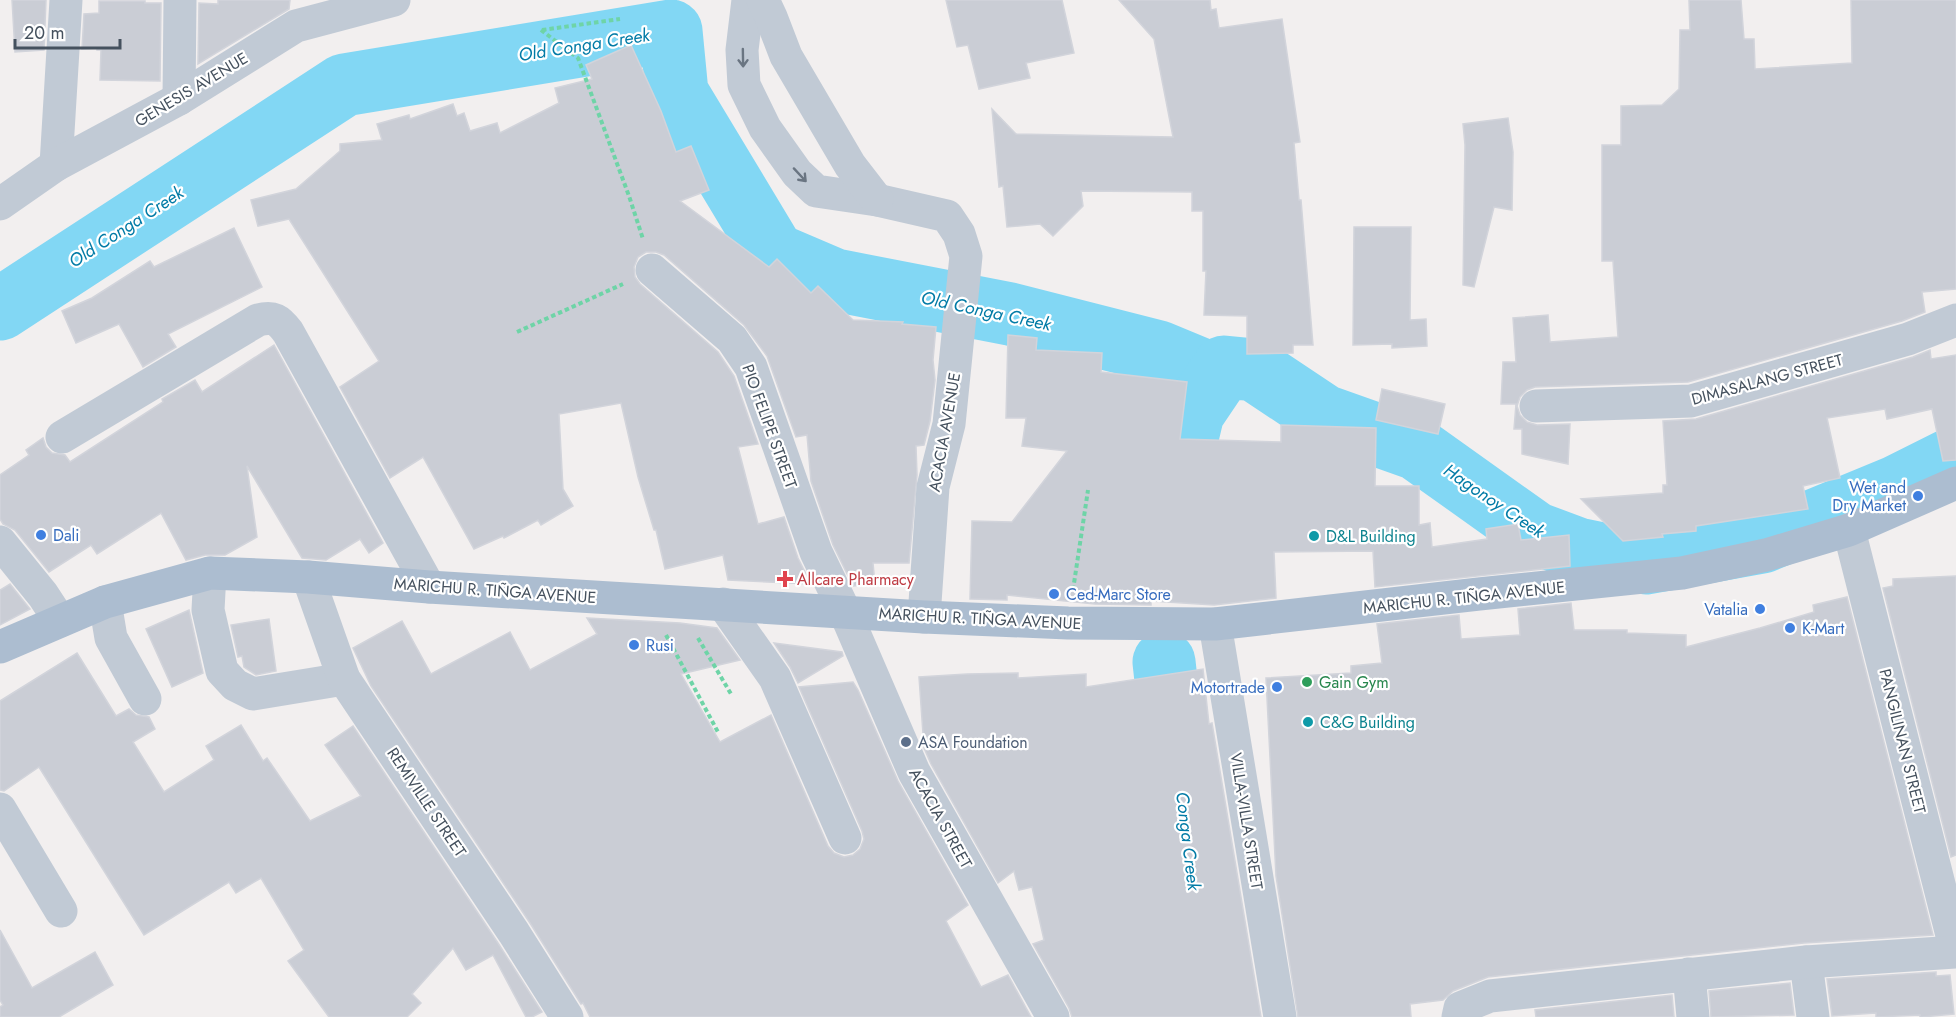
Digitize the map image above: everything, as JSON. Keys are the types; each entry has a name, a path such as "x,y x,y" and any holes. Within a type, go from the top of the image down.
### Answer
{"main road":[{"name":"MARICHU R. TIÑGA AVENUE","path":"0,647 105,602 210,573 308,577 429,587 924,617 1068,623 1215,624 1682,573 1766,555 1850,530 1956,483"}],"street":[{"path":"56,165 66,0"},
{"path":"179,99 180,0"},
{"name":"GENESIS AVENUE","path":"0,204 56,165 179,99 296,13 394,0"},
{"name":"ACACIA AVENUE","path":"748,0 742,50 744,85 765,128 797,173 816,191 877,200 947,216 959,234 966,256 949,424 933,487 924,617"},
{"path":"763,0 786,56 850,165 877,200"},
{"name":"PIO FELIPE STREET","path":"652,270 732,339 751,367 816,552 845,612"},
{"path":"62,437 258,320 272,317 279,320 288,332 429,587"},
{"name":"DIMASALANG STREET","path":"1536,406 1691,401 1908,339 1956,320"},
{"name":"PANGILINAN STREET","path":"1850,530 1956,952"},
{"path":"0,542 37,586 60,621"},
{"path":"210,573 208,610 222,671 235,686 253,694 344,679"},
{"name":"REMIVILLE STREET","path":"308,577 344,679 567,1017"},
{"path":"105,602 111,638 145,699"},
{"path":"723,604 775,678 845,838"},
{"name":"ACACIA STREET","path":"845,612 914,772 1053,1017"},
{"name":"VILLA-VILLA STREET","path":"1215,624 1280,1017"},
{"path":"0,809 61,911"},
{"path":"1458,1017 1460,1008 1490,996 1806,962 1956,952"},
{"path":"1806,962 1813,1017"},
{"path":"1689,974 1693,1017"}],"path":[{"path":"518,332 652,270 629,196 578,58 541,30 620,19"},
{"path":"1068,623 1088,490"},
{"path":"662,601 730,694"},
{"path":"662,601 719,734"}],"building":[{"path":"12,0 46,0 44,50 15,52"},
{"path":"218,0 290,0 289,9 198,64 199,3 218,4"},
{"path":"946,0 1062,0 1074,53 1026,63 1030,78 979,89 968,45 957,47"},
{"path":"1119,0 1210,0 1211,10 1216,9 1219,28 1282,19 1300,142 1294,143 1313,345 1293,345 1293,353 1247,354 1247,316 1204,315 1206,271 1203,271 1203,211 1192,211 1192,192 1081,191 1083,206 1053,236 1040,224 1007,227 1003,186 999,187 992,109 1016,134 1173,137 1154,39"},
{"path":"1689,0 1741,0 1744,39 1754,39 1755,69 1852,63 1851,0 1956,0 1956,289 1922,292 1925,312 1902,321 1688,382 1535,387 1527,390 1520,397 1517,406 1520,415 1527,422 1537,425 1570,424 1568,464 1522,454 1522,429 1514,429 1516,404 1501,404 1503,362 1516,362 1513,318 1548,315 1550,342 1618,337 1613,261 1602,261 1602,145 1621,145 1621,106 1662,105 1679,89 1680,30 1690,30"},
{"path":"99,1 161,3 160,81 100,80 101,50 82,49 84,14 99,13"},
{"path":"631,45 661,111 676,152 691,146 709,190 680,201 769,267 777,259 811,293 818,286 853,320 903,322 902,324 936,327 933,360 935,380 930,421 924,445 916,446 917,475 909,563 873,563 875,584 853,586 833,545 811,481 807,435 796,437 767,356 744,325 664,255 646,252 638,257 634,267 635,277 640,284 718,352 734,376 758,444 738,447 758,524 784,517 798,558 811,584 728,580 723,555 665,569 656,530 654,530 638,477 621,403 559,414 563,489 573,506 541,525 538,520 504,538 503,536 474,549 423,457 390,478 340,387 379,361 289,219 258,226 251,200 296,189 340,151 340,144 382,140 377,124 409,115 410,119 453,104 457,116 464,113 470,131 497,123 500,133 559,103 555,88 592,79 586,65"},
{"path":"1508,118 1513,152 1512,210 1494,207 1474,287 1463,285 1465,145 1463,124"},
{"path":"1354,227 1411,227 1410,320 1426,319 1427,346 1392,348 1392,344 1353,345"},
{"path":"234,228 262,287 168,334 176,347 143,367 119,324 76,343 62,311 92,298 150,261 154,267"},
{"path":"1008,335 1037,338 1036,350 1102,353 1101,372 1187,382 1180,439 1281,442 1281,425 1376,428 1375,486 1419,486 1419,525 1430,523 1432,547 1487,539 1486,529 1518,524 1521,540 1569,535 1570,566 1375,587 1373,551 1274,552 1276,598 1214,605 1151,601 1151,605 1095,604 1007,595 1007,600 970,599 972,521 1012,522 1067,451 1022,446 1026,418 1006,418"},
{"path":"274,345 383,543 369,553 360,539 326,560 302,558 247,466 257,537 225,555 205,555 186,560 161,513 97,554 91,545 49,572 15,530 3,524 0,519 0,475 29,455 26,450 43,438 46,447 52,453 65,455 70,462 163,402 162,399 195,380 202,392"},
{"path":"1930,350 1931,359 1956,355 1956,460 1943,461 1932,409 1887,419 1885,409 1827,418 1840,478 1803,486 1808,509 1696,526 1696,531 1662,534 1663,537 1623,541 1581,499 1663,493 1663,485 1667,485 1663,421 1696,419 1913,357"},
{"path":"1382,389 1445,404 1438,434 1376,420"},
{"path":"1956,576 1956,855 1951,857 1883,588 1893,586 1893,579"},
{"path":"10,584 30,609 0,625 0,590"},
{"path":"1847,597 1933,935 1804,943 1488,977 1453,991 1443,1000 1410,1004 1411,1017 1298,1017 1276,876 1266,678 1351,673 1351,666 1382,663 1377,624 1459,615 1461,639 1520,635 1518,609 1571,603 1574,630 1627,630 1627,633 1686,635 1686,647 1814,612 1813,605"},
{"path":"189,610 203,673 172,687 146,629"},
{"path":"587,618 680,623 717,628 740,660 681,674 720,742 771,715 828,846 834,853 844,857 853,855 860,849 864,839 862,831 799,687 853,682 898,781 968,905 946,921 981,987 1008,975 1031,1017 590,1017 583,1003 581,1004 530,923 371,686 353,648 402,621 431,674 510,632 530,670 597,634"},
{"path":"269,619 276,671 256,675 244,667 242,656 238,657 231,625"},
{"path":"774,643 842,652 843,656 798,683"},
{"path":"77,653 116,716 129,709 136,715 149,717 155,729 133,742 164,792 214,760 206,746 241,725 263,761 267,758 310,821 361,796 325,745 353,726 542,1012 526,1017 493,955 466,970 453,948 412,994 421,1003 407,1017 329,1017 288,961 304,950 261,878 236,893 229,882 144,935 39,767 4,791 0,790 0,701"},
{"path":"1203,669 1209,724 1212,723 1261,1017 1072,1017 1033,944 1044,940 1032,887 1019,890 1014,871 998,883 931,764 924,748 919,677 1018,673 1018,678 1086,674 1086,687"},
{"path":"0,930 32,988 95,952 113,985 59,1017 0,1017 0,1007 3,1005 0,1000"},
{"path":"1936,972 1936,976 1950,975 1954,1014 1922,1017 1920,1015 1876,1017 1876,1013 1832,1016 1827,979"},
{"path":"1790,983 1794,1015 1711,1017 1709,991"},
{"path":"1672,995 1674,1017 1536,1017 1535,1010"}],"waterway":[{"path":"670,0 671,31"},
{"name":"Old Conga Creek","path":"0,309 344,85 671,31 677,93 774,254 835,280 1010,314 1159,352 1217,376"},
{"name":"Hagonoy Creek","path":"1169,525 1172,501 1193,413 1224,367 1255,370 1324,416 1417,449 1535,533 1578,549 1646,563 1762,542 1896,487 1956,457"},
{"name":"Conga Creek","path":"1164,662 1175,762"}],"place":[{"name":"Wet and Dry Market","path":"1918,496"},
{"name":"Dali","path":"41,535"},
{"name":"D&L Building","path":"1314,536"},
{"name":"Allcare Pharmacy","path":"785,579"},
{"name":"Ced-Marc Store","path":"1054,594"},
{"name":"Vatalia","path":"1760,609"},
{"name":"K-Mart","path":"1790,628"},
{"name":"Rusi","path":"634,645"},
{"name":"Gain Gym","path":"1307,682"},
{"name":"Motortrade","path":"1277,687"},
{"name":"C&G Building","path":"1308,722"},
{"name":"ASA Foundation","path":"906,742"}]}
